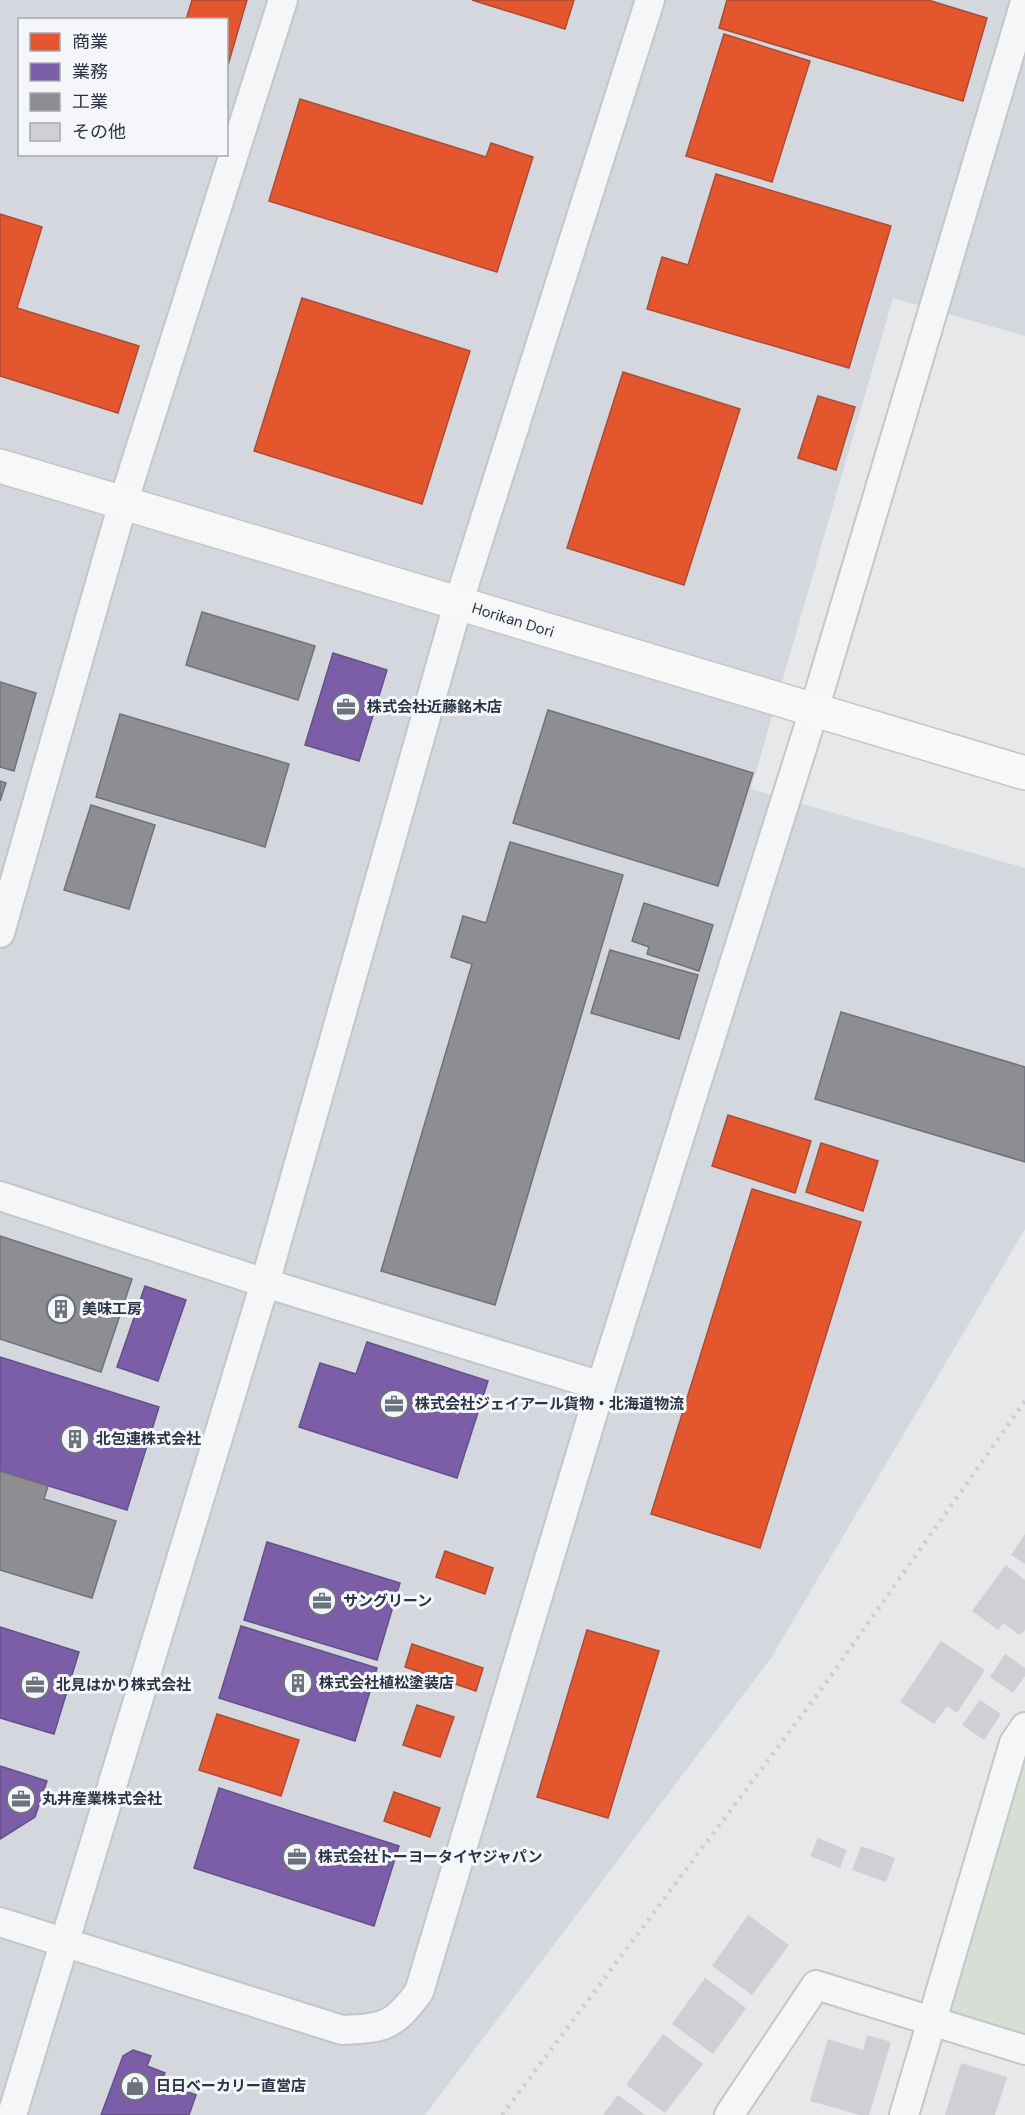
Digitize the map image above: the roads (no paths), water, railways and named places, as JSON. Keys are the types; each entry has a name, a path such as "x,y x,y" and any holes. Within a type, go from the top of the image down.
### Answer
{"street":[{"path":"0,933 123,503 283,0"},
{"path":"12,2115 266,1283 458,603 650,0"},
{"path":"0,1922 342,2030 371,2029 400,2018 419,1992 601,1386 814,710 1025,2"},
{"name":"Horikan Dori","path":"0,466 1025,773"},
{"path":"0,1196 266,1283 601,1386"},
{"path":"904,2115 1014,1743 1025,1726"},
{"path":"729,2115 816,1985 1025,2050"}],"railway":[{"path":"502,2115 820,1691 1025,1401"}],"place":[{"name":"株式会社近藤銘木店","path":"346,707"},
{"name":"美味工房","path":"61,1309"},
{"name":"株式会社ジェイアール貨物・北海道物流","path":"394,1404"},
{"name":"北包連株式会社","path":"75,1439"},
{"name":"サングリーン","path":"322,1601"},
{"name":"株式会社植松塗装店","path":"298,1683"},
{"name":"北見はかり株式会社","path":"35,1685"},
{"name":"丸井産業株式会社","path":"21,1799"},
{"name":"株式会社トーヨータイヤジャパン","path":"297,1857"},
{"name":"日日ベーカリー直営店","path":"135,2086"}]}
